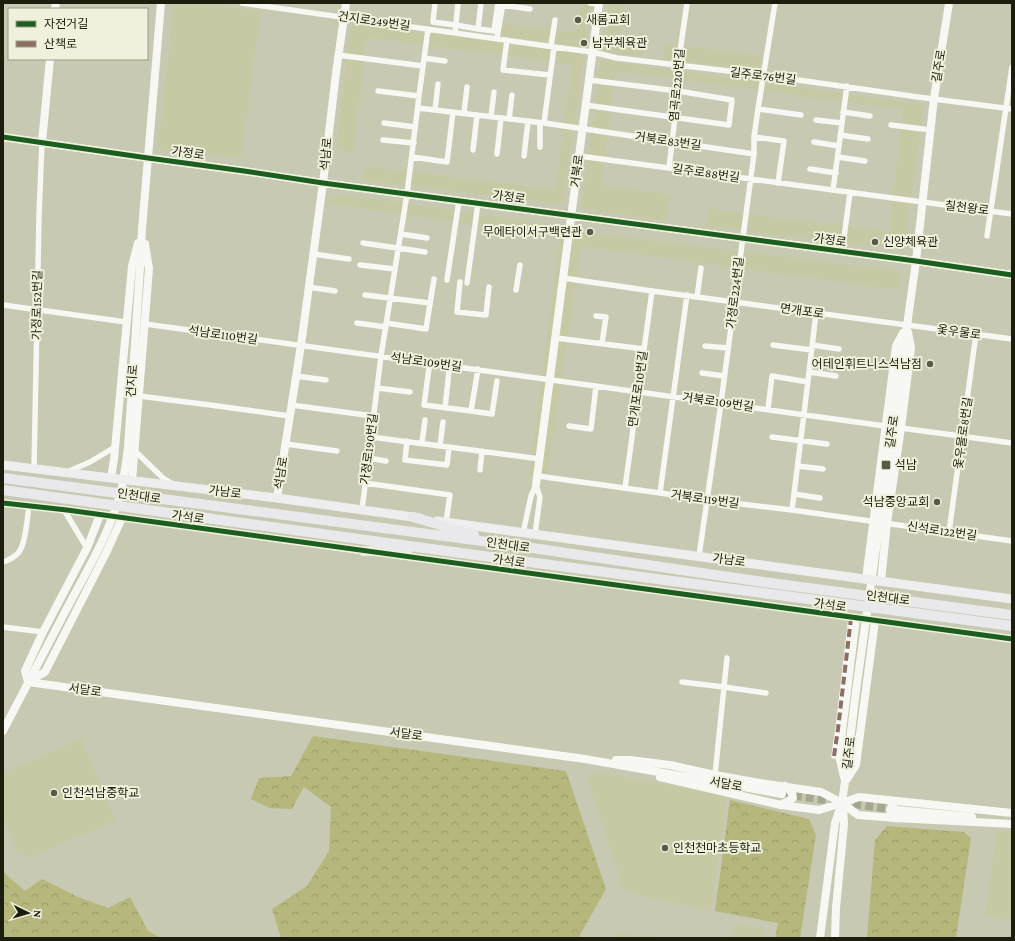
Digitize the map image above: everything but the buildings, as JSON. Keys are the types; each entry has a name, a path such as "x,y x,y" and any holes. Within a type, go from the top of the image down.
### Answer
{"highway":[{"name":"인천대로","path":"3,478 519,546 770,583 1012,615"},
{"name":"인천대로","path":"3,490 446,551 1012,626"},
{"path":"413,517 465,533 519,546"},
{"path":"363,551 446,551"}],"main road":[{"name":"가남로","path":"3,465 277,498 1012,599"}],"street":[{"name":"건지로","path":"3,731 99,547 119,497 124,474 128,447 142,229 161,3"},
{"name":"건지로249번길","path":"242,3 592,52"},
{"name":"석남로","path":"277,498 301,345 346,3"},
{"path":"436,3 433,22 494,31 501,4"},
{"path":"455,33 458,3"},
{"path":"478,28 481,3"},
{"name":"거북로","path":"537,481 589,80 596,3"},
{"name":"염곡로220번길","path":"669,168 678,91 678,66 687,3"},
{"name":"가정로224번길","path":"699,556 754,154 754,137 776,3"},
{"name":"길주로","path":"820,938 835,823 842,803 845,782 856,691 916,261 934,98 949,3"},
{"path":"501,4 530,9"},
{"path":"497,38 501,4"},
{"path":"540,147 542,123 550,75 555,20"},
{"name":"가정로190번길","path":"362,510 381,356 407,194 428,29"},
{"path":"507,40 503,70 550,75"},
{"name":"길주로76번길","path":"592,52 617,58 763,75 1009,108"},
{"path":"338,55 423,66"},
{"path":"424,58 445,61"},
{"path":"42,142 50,60"},
{"path":"987,236 990,211 1009,108 1012,67"},
{"path":"585,105 729,125 732,100 678,91 589,80"},
{"path":"435,110 438,84"},
{"path":"834,190 847,86"},
{"path":"464,114 467,87"},
{"path":"378,91 419,96"},
{"path":"491,117 494,92"},
{"path":"508,119 512,95"},
{"name":"거북로83번길","path":"418,108 528,121 754,154"},
{"path":"758,109 801,115"},
{"path":"412,157 447,162 453,112"},
{"path":"843,112 870,116"},
{"path":"473,150 477,115"},
{"path":"497,154 501,118"},
{"path":"816,120 842,123"},
{"path":"524,156 528,121"},
{"path":"384,123 416,127"},
{"path":"891,125 931,130"},
{"path":"840,135 868,139"},
{"name":"가정로","path":"3,137 323,183 1012,275"},
{"path":"754,137 784,141 778,183"},
{"path":"383,140 414,143"},
{"name":"가정로152번길","path":"34,469 39,215 42,142"},
{"path":"814,142 839,146"},
{"name":"길주로88번길","path":"579,156 922,202"},
{"path":"838,157 865,161"},
{"path":"810,169 836,173"},
{"name":"가정로","path":"842,252 850,193"},
{"path":"447,280 459,201"},
{"name":"칠천왕로","path":"922,202 1012,214"},
{"path":"478,203 464,283 457,312 486,315 489,287"},
{"path":"111,478 132,266 142,229"},
{"path":"132,480 149,269 142,229"},
{"path":"401,234 427,238"},
{"path":"363,243 425,252"},
{"path":"313,254 349,259"},
{"path":"360,265 395,269"},
{"path":"516,290 520,265"},
{"path":"698,297 701,268"},
{"name":"면개포로","path":"563,278 906,325"},
{"path":"357,323 426,329 434,279"},
{"path":"308,287 335,291"},
{"name":"면개포로10번길","path":"625,488 652,291"},
{"path":"365,295 430,304"},
{"path":"660,493 687,296"},
{"path":"3,305 126,322"},
{"path":"792,510 816,313"},
{"path":"596,316 606,317 602,344"},
{"name":"석남로110번길","path":"145,324 301,345"},
{"path":"866,579 896,346 906,325"},
{"path":"881,581 887,523 911,348 906,325"},
{"name":"옻우물로","path":"906,325 1012,339"},
{"name":"옻우물로8번길","path":"949,532 976,334"},
{"path":"556,338 644,349"},
{"name":"석남로109번길","path":"301,345 550,379"},
{"path":"772,345 839,349"},
{"path":"705,346 728,348"},
{"path":"429,368 424,405 492,414 497,381"},
{"path":"471,411 478,370"},
{"path":"444,408 449,372"},
{"path":"809,372 836,376"},
{"path":"702,373 724,376"},
{"path":"296,376 326,380"},
{"path":"768,409 772,376 808,382"},
{"name":"거북로109번길","path":"550,379 885,426"},
{"path":"569,426 591,429 596,386"},
{"path":"377,388 410,392"},
{"path":"139,396 290,416"},
{"path":"292,405 374,416"},
{"path":"422,443 425,420"},
{"path":"440,446 443,422"},
{"path":"901,428 1012,442"},
{"path":"371,437 540,459"},
{"path":"772,437 827,444"},
{"path":"408,442 405,460 447,465 449,447"},
{"path":"286,444 337,451"},
{"path":"66,473 115,448"},
{"path":"135,451 163,478 174,486"},
{"path":"480,470 482,451"},
{"path":"368,458 386,461"},
{"path":"798,466 823,470"},
{"path":"523,533 531,496 537,481"},
{"path":"534,534 540,497 537,481"},
{"name":"거북로119번길","path":"537,481 625,488 873,522"},
{"path":"365,484 450,495 446,522"},
{"path":"794,494 820,498"},
{"name":"가석로","path":"3,502 1012,639"},
{"path":"3,562 11,559 19,552 24,539 29,506"},
{"path":"64,510 87,548"},
{"path":"100,515 87,548 43,632 25,671 28,682 45,672 106,553 122,518"},
{"name":"신석로122번길","path":"873,522 1012,541"},
{"path":"834,756 854,618"},
{"name":"길주로","path":"845,782 839,755 854,618"},
{"name":"길주로","path":"845,782 856,764 875,621"},
{"path":"3,627 43,632"},
{"path":"715,775 727,658"},
{"name":"서달로","path":"28,682 585,759 784,790"},
{"path":"682,682 766,693"},
{"path":"585,759 630,760 670,765 791,791 793,798 781,805"},
{"path":"585,759 622,769 781,805 819,810 859,797 1012,813"},
{"path":"784,790 821,792 842,803 858,814 896,814 1012,820"},
{"path":"898,801 893,804 890,810 892,815 896,814 1012,824"},
{"name":"길주로","path":"835,938 836,908 844,824 842,803"}],"shaded area":[{"path":"174,3 261,11 241,158 158,150"},
{"path":"582,3 591,3 563,204 363,180 365,166 556,190 572,65 367,37 353,153 336,149 352,18 575,49 575,47 498,35 500,23 577,33"},
{"path":"608,3 624,3 620,37 643,40 641,56 602,51"},
{"path":"664,44 677,46 675,61 662,59"},
{"path":"685,46 762,56 759,72 682,61"},
{"path":"601,60 924,105 904,250 706,226 708,208 889,232 903,110 616,71 601,185 671,195 667,221 581,208"},
{"path":"340,194 555,225 561,231 582,232 900,271 898,290 581,246 547,478 529,476 560,238 327,203"},
{"name":"인천석남중학교","path":"81,739 116,820 29,858 17,853 3,814 3,773"},
{"name":"인천천마초등학교","path":"596,772 727,796 711,912 624,891 587,777"},
{"path":"997,830 1012,832 1012,920 985,916"},
{"path":"738,924 766,930 764,938 731,938"},
{"path":"616,933 673,938 616,938"}],"green space":[{"path":"313,736 566,771 606,889 580,935 580,938 281,938 272,909 307,886 329,851 331,807 304,787 292,809 270,808 251,799 259,778 291,776"},
{"path":"730,800 809,819 816,835 800,938 775,938 778,923 715,911"},
{"path":"887,826 964,832 971,838 956,938 867,938 875,840"},
{"path":"3,872 25,891 42,879 78,897 108,908 130,897 148,931 161,938 3,938"}],"tunnel":[{"path":"782,794 897,810"}],"marked path":[{"path":"834,756 851,618"}],"cycle path":[{"path":"3,137 323,183 1012,275"},
{"path":"3,503 67,510 1012,639"}],"place":[{"name":"새롬교회","path":"578,20"},
{"name":"남부체육관","path":"584,43"},
{"name":"무에타이서구백련관","path":"590,232"},
{"name":"신양체육관","path":"875,242"},
{"name":"어테인휘트니스석남점","path":"930,364"},
{"name":"석남","path":"886,465"},
{"name":"석남중앙교회","path":"937,502"},
{"name":"인천석남중학교","path":"54,793"},
{"name":"인천천마초등학교","path":"665,848"}]}
